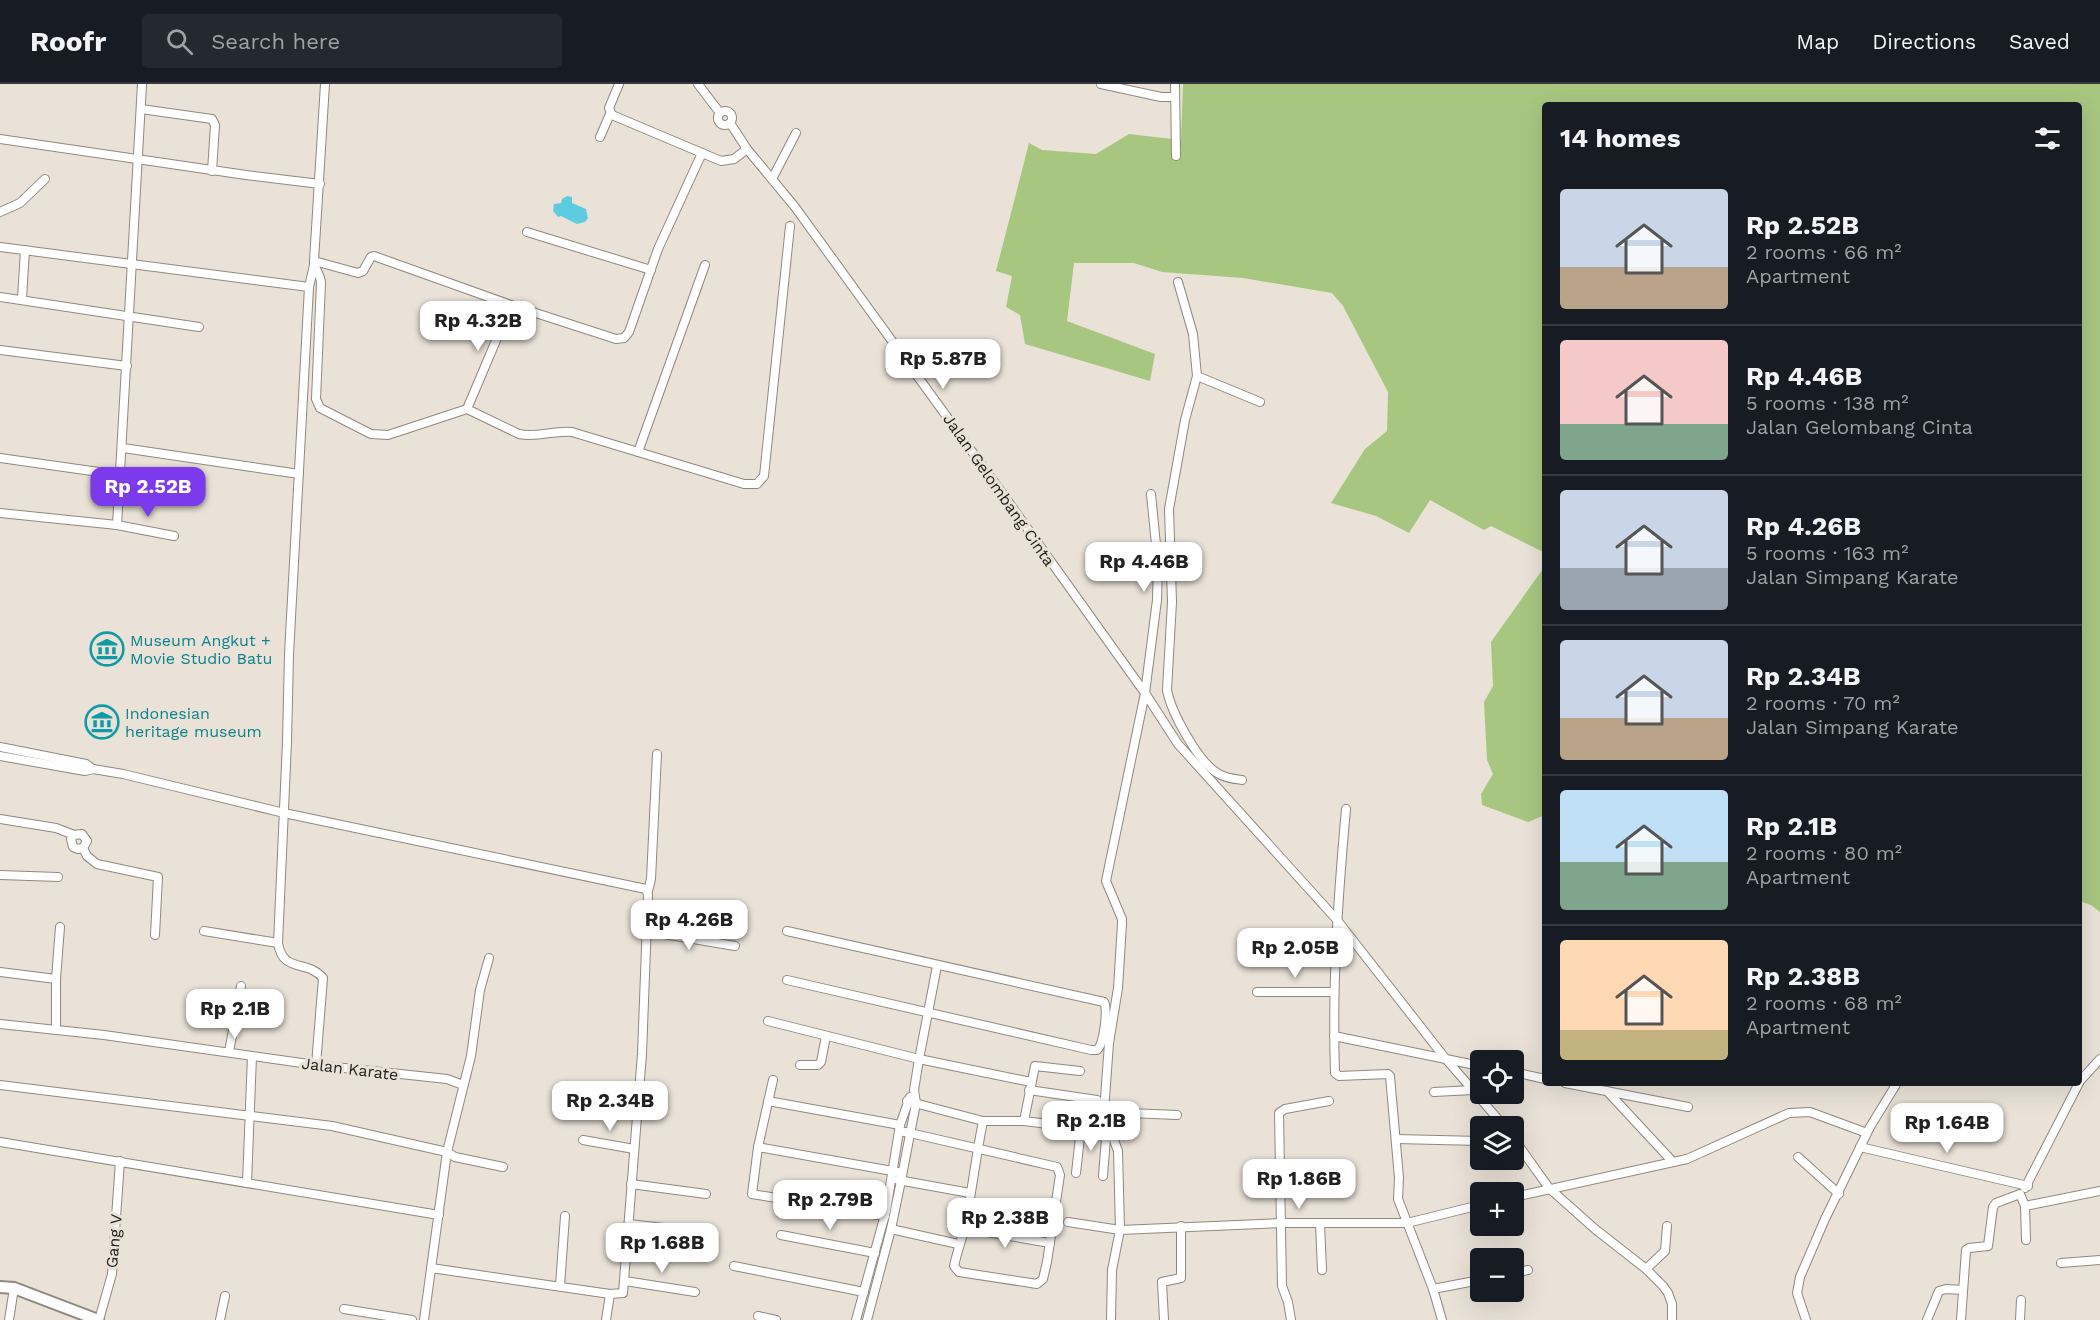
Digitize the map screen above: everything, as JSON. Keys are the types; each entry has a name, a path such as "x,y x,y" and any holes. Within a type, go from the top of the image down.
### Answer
{"main road":[{"path":"0,1287 14,1288 86,1318 99,1320"}],"street":[{"path":"117,525 142,84"},
{"path":"316,1065 323,978 309,968 287,962 280,955 278,943 289,654 309,287 315,263 325,84"},
{"path":"600,137 610,114 609,108 620,84"},
{"name":"Jalan Gelombang Cinta","path":"698,84 720,113 719,123 726,125 730,123 747,149 795,207 1145,693 1178,744 1336,920 1444,1058 1470,1087"},
{"path":"1101,84 1161,97 1175,97"},
{"path":"1174,84 1176,156"},
{"path":"141,109 212,119 215,125 212,171"},
{"path":"610,114 721,161 727,161 747,149"},
{"path":"772,179 796,133"},
{"path":"0,139 212,171 320,184"},
{"path":"315,263 358,273 363,271 371,257 374,256 511,304 616,339 622,339 629,332 666,229 702,153"},
{"path":"0,212 20,203 45,179"},
{"path":"315,263 320,272 321,283 315,394 320,408 371,434 388,435 467,409 519,434 527,436 572,432 753,485 762,480 790,226"},
{"path":"527,232 651,270"},
{"path":"0,247 309,287"},
{"path":"22,299 25,250"},
{"path":"638,452 705,265"},
{"path":"1178,282 1193,334 1197,376 1185,420 1169,509 1172,602 1168,699 1184,733 1212,769 1224,777 1242,780"},
{"path":"0,297 199,327"},
{"path":"467,409 511,304"},
{"path":"0,350 127,366"},
{"path":"1197,376 1260,402"},
{"path":"123,448 299,474"},
{"path":"0,458 120,475"},
{"path":"1111,1320 1113,1270 1120,1230 1118,1151 1104,1112 1109,1043 1118,988 1122,919 1106,881 1145,693 1156,600 1158,565 1151,494"},
{"path":"0,513 117,525 174,536"},
{"path":"0,747 81,763 93,769 123,774 284,813 644,888 648,893"},
{"path":"432,1268 610,1294 623,1293 642,1054 646,931 657,754"},
{"path":"0,756 85,771 93,769"},
{"path":"1346,808 1336,920 1335,1073 1337,1076 1388,1074 1390,1076 1396,1139 1398,1199 1433,1289 1442,1320"},
{"path":"0,819 56,828 74,835 80,834 86,838 83,848 87,856 97,864 158,877 155,935"},
{"path":"0,875 58,877"},
{"path":"56,1030 56,979 60,927"},
{"path":"204,931 278,943"},
{"path":"646,931 735,946"},
{"path":"787,931 1104,1002 1106,1010 1101,1046 1097,1050 1091,1050 787,980"},
{"path":"424,1320 447,1152 471,1056 480,990 489,958"},
{"path":"867,1320 902,1177 916,1103 914,1090 919,1059 937,966"},
{"path":"0,972 56,979"},
{"path":"229,1052 241,986"},
{"path":"1257,992 1334,992"},
{"path":"768,1021 1030,1086 1097,1100"},
{"name":"Jalan Karate","path":"0,1024 104,1035 316,1065 447,1079 463,1085"},
{"path":"800,1065 818,1065 826,1036"},
{"path":"1334,1036 1470,1064"},
{"path":"247,1183 252,1056"},
{"path":"2082,1080 2100,1059"},
{"path":"1024,1121 1033,1067 1036,1065 1080,1071"},
{"path":"1524,1074 1542,1078"},
{"path":"773,1080 758,1147 752,1194 885,1216"},
{"path":"0,1085 332,1126 503,1167"},
{"path":"1581,1086 1688,1107"},
{"path":"1806,1320 1797,1293 1798,1284 1825,1219 1860,1147 1895,1086"},
{"path":"1961,1320 1966,1250 1988,1246 1993,1207 1996,1203 2020,1194 2028,1186 2078,1086"},
{"path":"856,1320 885,1216 900,1128 907,1101 914,1090"},
{"path":"1434,1092 1470,1090"},
{"path":"1607,1091 1672,1161"},
{"path":"768,1101 900,1128 910,1133 978,1149 1058,1168 1060,1175 1050,1244 1042,1280 1037,1284 959,1272 954,1266 964,1228 968,1203 970,1193 978,1149 983,1121"},
{"path":"907,1101 983,1121 1024,1121 1104,1131 1106,1133 1103,1176"},
{"path":"1291,1320 1288,1302 1282,1289 1279,1113 1285,1109 1329,1101"},
{"name":"Jalan Gelombang Cinta","path":"1485,1104 1495,1116"},
{"path":"1104,1112 1177,1115"},
{"path":"1524,1194 1698,1155 1779,1116 1800,1112 1810,1112 1867,1133"},
{"path":"1076,1173 1081,1128"},
{"path":"1396,1139 1470,1141"},
{"path":"583,1140 634,1149"},
{"path":"0,1142 439,1215"},
{"path":"758,1147 970,1193"},
{"path":"1860,1147 2028,1186"},
{"path":"1524,1154 1549,1188 1646,1269 1668,1293 1672,1320"},
{"path":"1797,1157 1839,1194"},
{"name":"Gang V","path":"99,1320 112,1274 120,1161"},
{"path":"631,1184 706,1194"},
{"path":"2025,1206 2100,1191"},
{"path":"2020,1194 2025,1206 2026,1240"},
{"path":"968,1203 1054,1218"},
{"path":"1068,1222 1120,1230 1281,1223 1407,1223 1470,1207"},
{"path":"560,1286 565,1215"},
{"path":"1320,1223 1322,1269"},
{"path":"629,1224 707,1233"},
{"path":"1164,1320 1162,1282 1181,1278 1181,1226"},
{"path":"1646,1269 1665,1251 1667,1226"},
{"path":"964,1228 1050,1244"},
{"path":"891,1229 958,1244"},
{"path":"781,1235 874,1254 883,1259"},
{"path":"2061,1263 2100,1260"},
{"path":"735,1266 864,1292"},
{"path":"1524,1271 1528,1270"},
{"path":"625,1281 695,1292"},
{"path":"1433,1289 1470,1282"},
{"path":"9,1320 14,1288"},
{"path":"1927,1320 1939,1291 1963,1290"},
{"path":"606,1320 610,1294"},
{"path":"220,1320 225,1296"},
{"path":"2020,1320 2021,1300"},
{"path":"344,1309 412,1320"},
{"path":"758,1316 776,1320"}],"green space":[{"path":"1183,84 2100,84 2100,912 2082,902 2082,102 1542,102 1542,552 1491,526 1484,530 1430,500 1409,533 1376,516 1331,503 1365,449 1387,431 1388,392 1343,306 1332,293 1243,278 1162,272 1134,263 1074,263 1067,321 1155,354 1150,381 1025,344 1020,315 1006,307 1012,276 996,271 1029,143 1042,150 1096,154 1129,134 1181,140"},
{"path":"1542,570 1542,816 1528,822 1482,805 1481,794 1493,774 1487,760 1484,702 1493,686 1491,642"}],"water":[{"path":"567,196 572,197 572,203 586,209 588,218 585,222 577,224 561,216 558,217 553,211 554,204 561,203 562,199"}],"place":[{"name":"Museum Angkut + Movie Studio Batu","path":"107,649"},
{"name":"Indonesian heritage museum","path":"102,722"}]}
